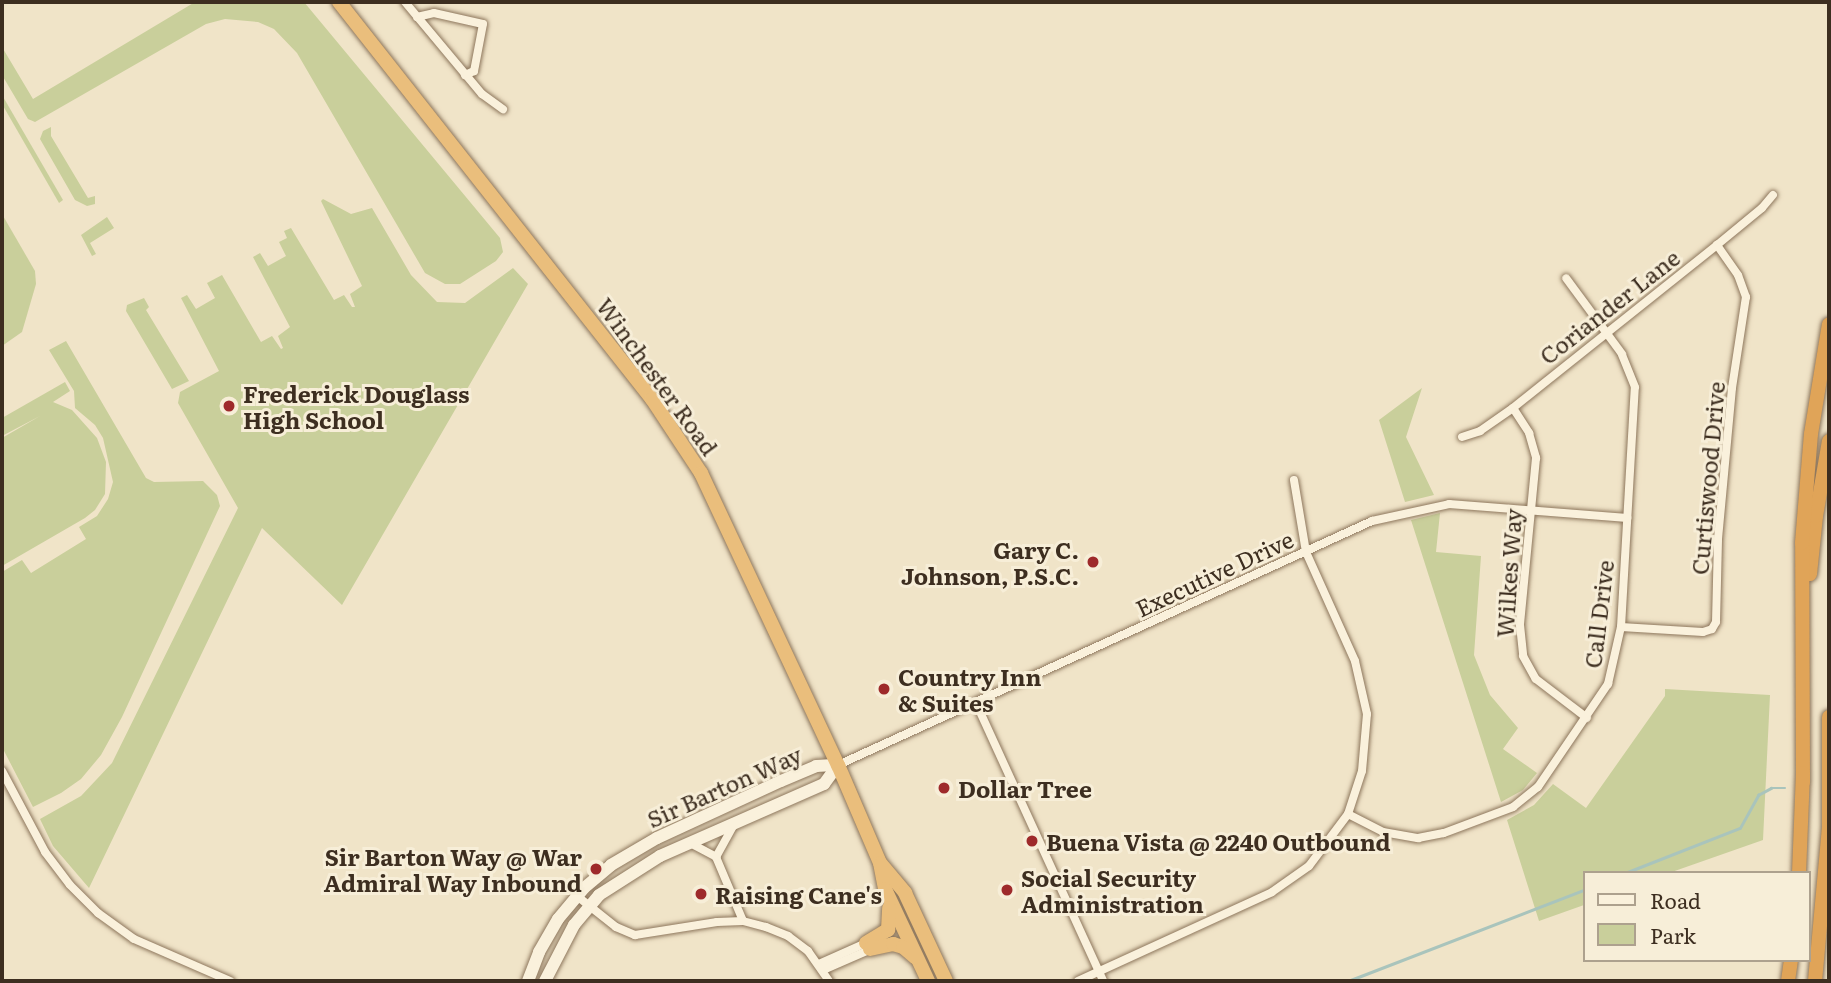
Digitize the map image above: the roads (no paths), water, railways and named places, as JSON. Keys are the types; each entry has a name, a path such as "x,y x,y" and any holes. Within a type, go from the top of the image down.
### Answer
{"highway":[{"name":"Winchester Road","path":"339,2 643,388 685,446 721,511 838,765 880,863 885,889 928,981"},
{"path":"1803,782 1802,543 1811,434 1829,324"},
{"path":"1799,871 1810,578 1816,516 1829,441"},
{"path":"1815,981 1829,829 1829,717"},
{"name":"Winchester Road","path":"880,863 905,893 947,981"},
{"path":"867,947 882,936 890,923 885,889"},
{"path":"867,947 893,944 909,951 919,961"},
{"path":"1788,981 1791,962"}],"main road":[{"name":"Sir Barton Way","path":"545,981 567,936 599,895 637,869 824,784 838,765"},
{"name":"Sir Barton Way","path":"528,981 547,936 577,896 611,865 657,838 816,766 838,765"}],"street":[{"path":"405,2 481,94 503,109"},
{"path":"417,17 435,13 483,24 474,71 465,75"},
{"name":"Coriander Lane","path":"1462,437 1480,432 1513,408 1606,331 1717,245 1762,208 1773,195"},
{"name":"Curtiswood Drive","path":"1620,628 1703,632 1712,629 1716,622 1720,525 1732,388 1746,297 1738,275 1717,245"},
{"name":"Call Drive","path":"1348,814 1383,832 1418,838 1444,833 1497,814 1524,800 1538,787 1587,718 1602,696 1613,672 1620,628 1635,387 1630,369 1606,331 1566,278"},
{"name":"Wilkes Way","path":"1513,408 1534,447 1531,512 1520,625 1523,656 1536,680 1587,718"},
{"path":"1078,981 1251,902 1292,880 1322,851 1348,814 1362,771 1367,714 1355,661 1306,552 1294,480"},
{"name":"Executive Drive","path":"838,765 1372,522 1427,508 1469,505 1531,512 1627,517"},
{"path":"976,703 1103,981"},
{"path":"2,771 45,852 70,885 98,912 134,939 230,981"},
{"path":"716,857 735,823"},
{"path":"690,843 716,857 743,921"},
{"path":"577,896 616,927 635,935 693,924 743,921 788,936 821,967 829,981"},
{"path":"821,967 867,947"}],"waterway":[{"path":"1630,871 1740,828 1758,795 1771,788 1785,788"},
{"path":"1348,981 1582,891"}],"place":[{"name":"Frederick Douglass High School","path":"229,406"},
{"name":"Gary C. Johnson, P.S.C.","path":"1093,562"},
{"name":"Country Inn & Suites","path":"884,689"},
{"name":"Dollar Tree","path":"944,788"},
{"name":"Buena Vista @ 2240 Outbound","path":"1032,841"},
{"name":"Sir Barton Way @ War Admiral Way Inbound","path":"596,869"},
{"name":"Social Security Administration","path":"1007,890"},
{"name":"Raising Cane's","path":"701,894"}]}
